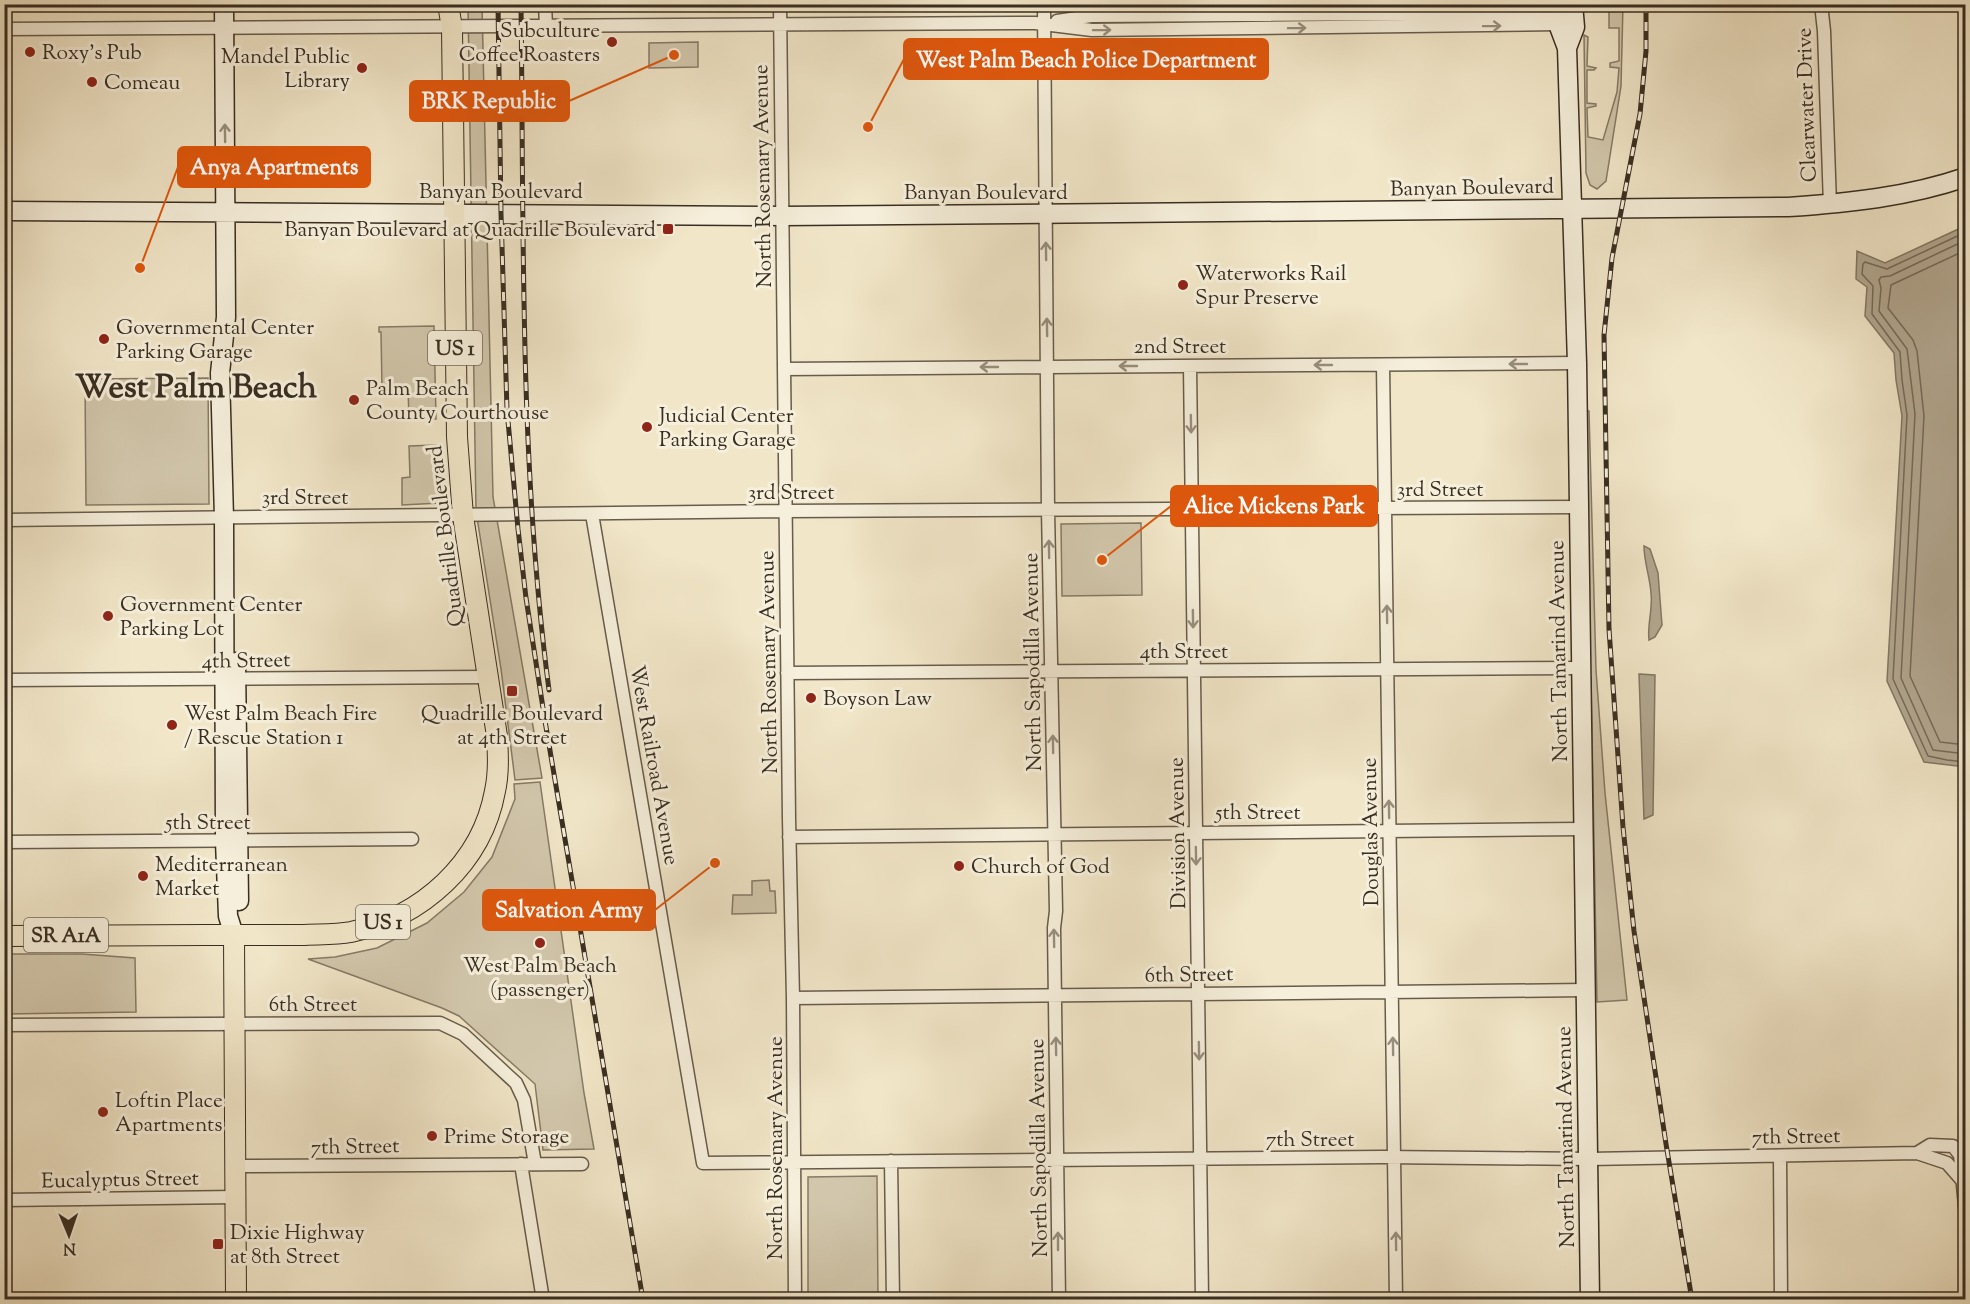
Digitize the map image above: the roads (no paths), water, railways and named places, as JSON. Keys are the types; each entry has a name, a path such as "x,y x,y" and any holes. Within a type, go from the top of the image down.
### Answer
{"main road":[{"name":"Quadrille Boulevard","path":"234,935 350,932 387,921 421,903 452,876 473,849 487,820 495,790 498,762 497,736 463,516 457,437 452,28 448,4"},
{"name":"Quadrille Boulevard","path":"452,28 457,4"},
{"name":"SR A1A","path":"4,936 234,935"},
{"path":"234,935 236,1299"}],"street":[{"path":"224,4 226,317 220,372 229,518 232,841 228,916 234,935"},
{"path":"545,4 546,27"},
{"name":"North Rosemary Avenue","path":"780,4 795,1299"},
{"name":"North Sapodilla Avenue","path":"1044,4 1048,510 1055,836 1059,1299"},
{"name":"Clearwater Drive","path":"1821,4 1830,204"},
{"path":"4,29 1044,23 1091,16 1564,11"},
{"name":"North Tamarind Avenue","path":"1564,11 1577,363 1590,1299"},
{"name":"Banyan Boulevard","path":"4,211 782,216 1778,207 1830,204 1892,196 1965,177"},
{"name":"2nd Street","path":"784,369 1577,363"},
{"name":"Douglas Avenue","path":"1383,365 1396,1299"},
{"name":"Division Avenue","path":"1190,366 1202,1299"},
{"name":"3rd Street","path":"4,520 785,511 1579,507"},
{"name":"West Railroad Avenue","path":"592,514 703,1163"},
{"name":"4th Street","path":"787,673 1581,668"},
{"name":"4th Street","path":"4,680 487,677"},
{"name":"5th Street","path":"789,837 1583,829"},
{"name":"5th Street","path":"4,842 411,839"},
{"name":"6th Street","path":"793,998 1586,990"},
{"name":"6th Street","path":"4,1025 440,1023 463,1034 516,1083 524,1100 535,1164"},
{"name":"7th Street","path":"1917,1153 1930,1145 1953,1146 1963,1153"},
{"name":"7th Street","path":"703,1163 1394,1157 1588,1159 1917,1153 1947,1163 1963,1176"},
{"path":"1963,1153 1965,1216"},
{"path":"1780,1156 1781,1299"},
{"path":"891,1161 893,1299"},
{"path":"520,1164 543,1299"},
{"name":"7th Street","path":"236,1166 582,1164"},
{"name":"Eucalyptus Street","path":"4,1200 236,1197"}],"water":[{"path":"1965,226 1965,767 1924,762 1887,681 1902,416 1894,353 1865,316 1867,287 1856,279 1857,251 1885,263"},
{"path":"1644,546 1650,549 1658,573 1662,625 1655,637 1649,640 1651,599"},
{"path":"1639,674 1655,675 1653,815 1644,819"}],"railway":[{"path":"498,4 507,410 518,529 545,721 643,1300"},
{"path":"521,4 523,262 528,434 539,605 549,690"},
{"path":"1646,4 1646,51 1640,114 1612,258 1604,335 1609,629 1623,827 1634,931 1692,1300"}],"place":[{"name":"Subculture Coffee Roasters","path":"612,42"},
{"name":"Roxy's Pub","path":"30,52"},
{"name":"BRK Republic","path":"674,55"},
{"name":"Mandel Public Library","path":"362,68"},
{"name":"Comeau","path":"92,82"},
{"name":"West Palm Beach Police Department","path":"868,127"},
{"name":"Banyan Boulevard at Quadrille Boulevard","path":"668,229"},
{"name":"Anya Apartments","path":"140,268"},
{"name":"Waterworks Rail Spur Preserve","path":"1183,285"},
{"name":"Governmental Center Parking Garage","path":"104,339"},
{"name":"Palm Beach County Courthouse","path":"354,400"},
{"name":"Judicial Center Parking Garage","path":"647,427"},
{"name":"Alice Mickens Park","path":"1102,560"},
{"name":"Government Center Parking Lot","path":"108,616"},
{"name":"Quadrille Boulevard at 4th Street","path":"512,691"},
{"name":"Boyson Law","path":"811,698"},
{"name":"West Palm Beach Fire / Rescue Station 1","path":"172,725"},
{"name":"Salvation Army","path":"715,863"},
{"name":"Church of God","path":"959,866"},
{"name":"Mediterranean Market","path":"143,876"},
{"name":"West Palm Beach (passenger)","path":"540,943"},
{"name":"Loftin Place Apartments","path":"103,1112"},
{"name":"Prime Storage","path":"432,1136"},
{"name":"Dixie Highway at 8th Street","path":"218,1244"}],"district":[{"name":"West Palm Beach","path":"196,385"}]}
